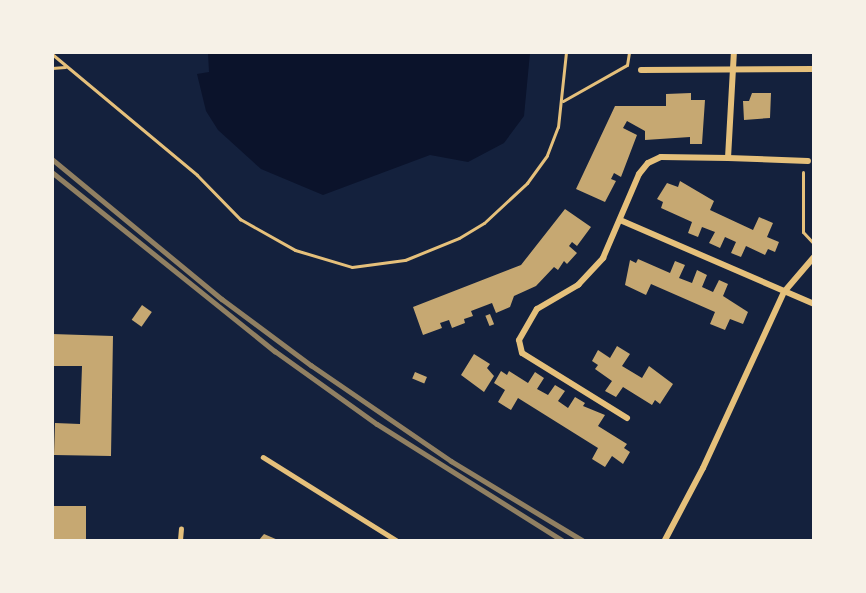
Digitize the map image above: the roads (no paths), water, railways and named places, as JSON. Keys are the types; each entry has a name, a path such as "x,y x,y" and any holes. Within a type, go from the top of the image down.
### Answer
{"street":[{"path":"728,158 734,52"},
{"path":"641,70 813,69"},
{"path":"627,418 522,353 519,340 525,324 537,309 592,273 648,163 661,157 805,161"},
{"path":"620,220 813,304"},
{"path":"665,540 784,292 813,257"}],"lane":[{"path":"263,457 396,540"},
{"path":"180,529 180,540"}],"water":[{"path":"208,53 530,53 524,116 504,143 468,162 430,155 323,195 261,169 218,130 206,111 197,74 209,72"}],"railway":[{"path":"52,159 222,299 311,365 451,461 582,540"},
{"path":"52,172 275,351 377,424 562,540"}]}
